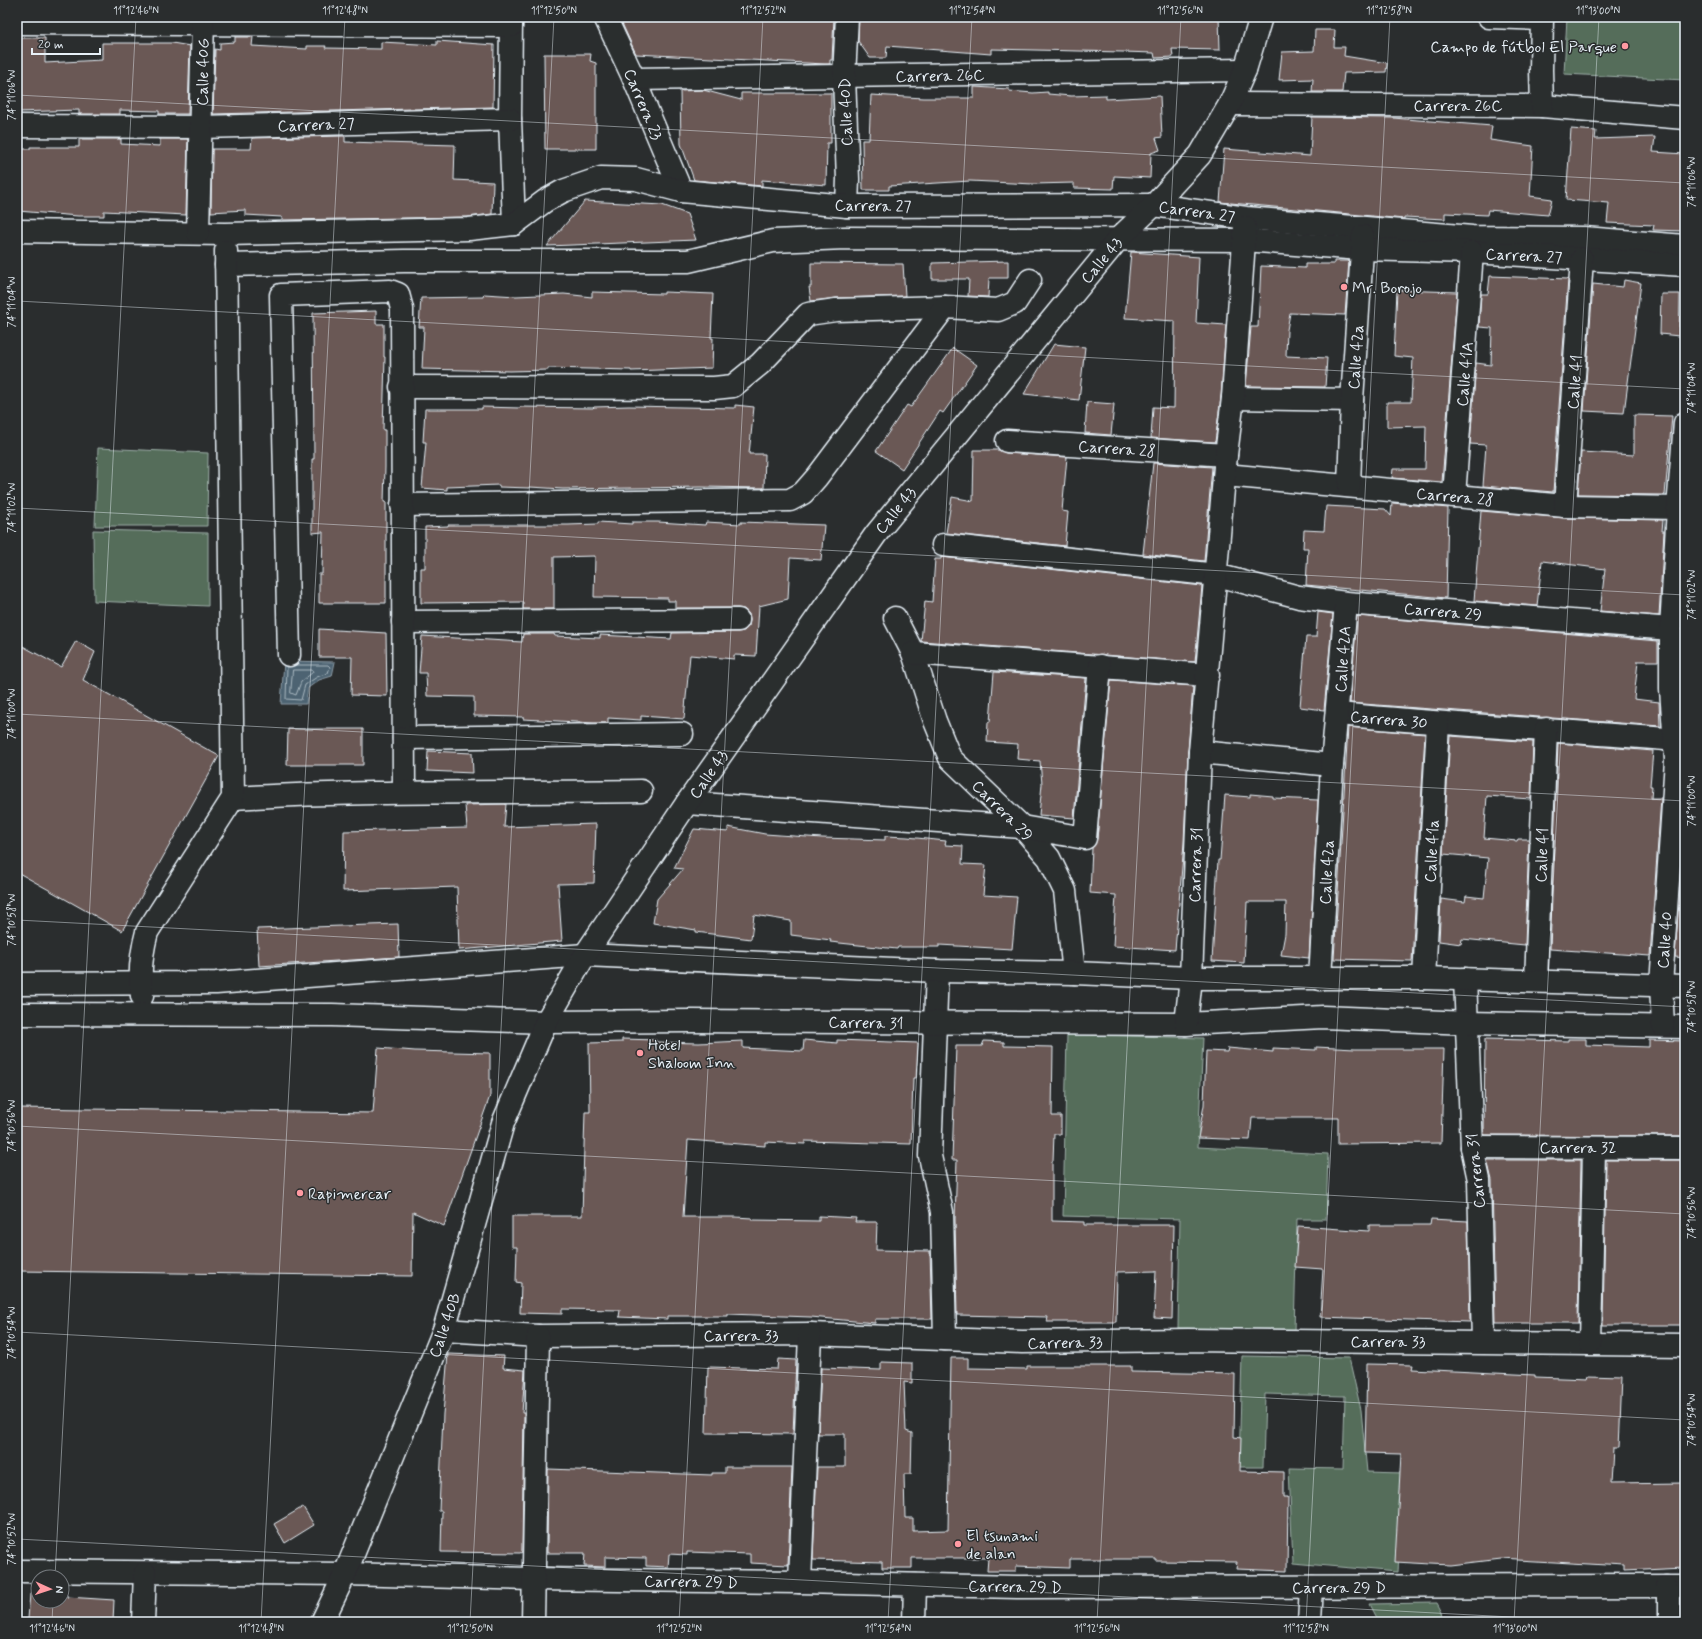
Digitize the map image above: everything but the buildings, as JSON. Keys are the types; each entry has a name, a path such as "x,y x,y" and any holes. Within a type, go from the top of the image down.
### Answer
{"street":[{"name":"Carrera 23","path":"605,17 634,79 682,191"},
{"name":"Calle 40D","path":"846,206 848,179 844,77 847,17"},
{"name":"Calle 43","path":"546,1022 585,955 687,803 876,534 1119,238 1154,205 1200,154 1230,104 1246,70 1261,17"},
{"path":"1489,17 1542,18 1542,106"},
{"path":"17,23 203,21 511,21 510,119 514,224 469,229 225,234 17,230"},
{"name":"Calle 40G","path":"198,233 203,21"},
{"name":"Carrera 26C","path":"634,79 1246,70"},
{"name":"Carrera 26C","path":"1230,104 1542,106 1685,118"},
{"name":"Carrera 27","path":"17,126 201,127 510,119"},
{"name":"Carrera 27","path":"514,224 545,201 563,191 601,178 636,179 682,191 846,206 1004,204 1154,205 1246,218 1363,239 1472,252 1685,264"},
{"path":"1004,204 1005,238"},
{"name":"Carrera 27","path":"1233,398 1246,218"},
{"path":"145,1013 140,983 141,954 148,932 234,798 225,234"},
{"name":"Carrera 27","path":"226,265 404,261 688,261 773,241 845,238 1119,238 1244,240 1472,237 1584,238 1685,246"},
{"name":"Calle 42a","path":"1349,486 1352,400 1363,239"},
{"name":"Calle 41A","path":"1454,496 1472,252"},
{"name":"Calle 41","path":"1565,506 1582,259"},
{"path":"401,387 714,388 733,386 760,364 808,314 836,310 945,307 998,310 1015,303 1030,280"},
{"path":"289,655 280,294 390,291 398,294 402,309 401,387 404,792"},
{"path":"402,505 790,500 803,493 817,477 945,307"},
{"path":"1332,765 1200,752 1233,398 1352,400"},
{"name":"Calle 40","path":"1663,1026 1661,984 1679,754 1671,689 1671,630 1681,507 1684,436"},
{"name":"Carrera 28","path":"1007,441 1226,465 1349,486 1565,506 1681,507"},
{"name":"Carrera 29","path":"943,545 1217,575 1299,597 1346,603 1671,630"},
{"name":"Calle 42A","path":"1338,714 1346,603"},
{"name":"Carrera 29","path":"895,618 913,653 935,721 950,758 1022,827 1049,858 1065,891 1074,973"},
{"path":"403,622 738,620"},
{"path":"913,653 1208,675"},
{"path":"687,803 1022,827 1085,838 1100,666"},
{"name":"Carrera 30","path":"1332,765 1338,714 1438,723 1546,729 1679,754"},
{"name":"Calle 41a","path":"1424,978 1438,723"},
{"name":"Calle 41","path":"1536,981 1546,729"},
{"path":"404,738 682,734"},
{"name":"Carrera 31","path":"1186,1024 1191,978 1200,752"},
{"name":"Calle 42a","path":"1320,979 1332,765"},
{"path":"234,798 311,794 404,792 516,793 641,791"},
{"path":"17,984 216,983 585,955 937,972 1074,973 1191,978 1424,978 1661,984 1685,986"},
{"path":"937,972 930,1156 942,1212 945,1339"},
{"name":"Carrera 31","path":"1466,979 1472,1147 1479,1180 1483,1342"},
{"name":"Carrera 31","path":"17,1014 145,1013 215,1016 332,1015 546,1022 691,1021 1186,1024 1322,1016 1468,1023 1685,1027"},
{"name":"Calle 40B","path":"322,1622 346,1574 444,1330 503,1123 546,1022"},
{"name":"Carrera 32","path":"1472,1147 1685,1148"},
{"path":"1590,1344 1594,1148"},
{"name":"Carrera 33","path":"444,1330 538,1336 810,1334 1022,1342 1188,1340 1685,1345"},
{"path":"800,1582 810,1334"},
{"path":"533,1622 532,1579 538,1336"},
{"name":"Carrera 29 D","path":"17,1571 346,1574 532,1579 915,1585 1311,1587 1676,1586"},
{"path":"143,1622 145,1573"},
{"path":"914,1622 915,1585"},
{"path":"1668,1622 1676,1586"},
{"path":"1309,1622 1311,1587"}],"green space":[{"name":"Campo de fútbol El Parque","path":"1567,17 1685,17 1685,80 1564,74"},
{"path":"98,448 208,453 207,526 95,526"},
{"path":"93,530 208,533 208,606 94,601"},
{"path":"1067,1034 1203,1038 1198,1147 1328,1154 1326,1219 1297,1219 1294,1331 1178,1328 1180,1219 1063,1216"},
{"path":"1242,1356 1349,1358 1361,1410 1367,1472 1403,1473 1398,1572 1293,1563 1289,1468 1343,1469 1345,1396 1265,1394 1263,1467 1239,1467"},
{"path":"1437,1603 1447,1622 1377,1622 1368,1604"}],"water":[{"path":"284,661 335,662 332,676 319,680 308,688 306,704 281,704"}],"place":[{"name":"Campo de fútbol El Parque","path":"1625,46"},
{"name":"Mr. Borojo","path":"1344,287"},
{"name":"Hotel Shaloom Inn","path":"640,1053"},
{"name":"Rapimercar","path":"300,1193"},
{"name":"El tsunami de alan","path":"958,1544"}]}
